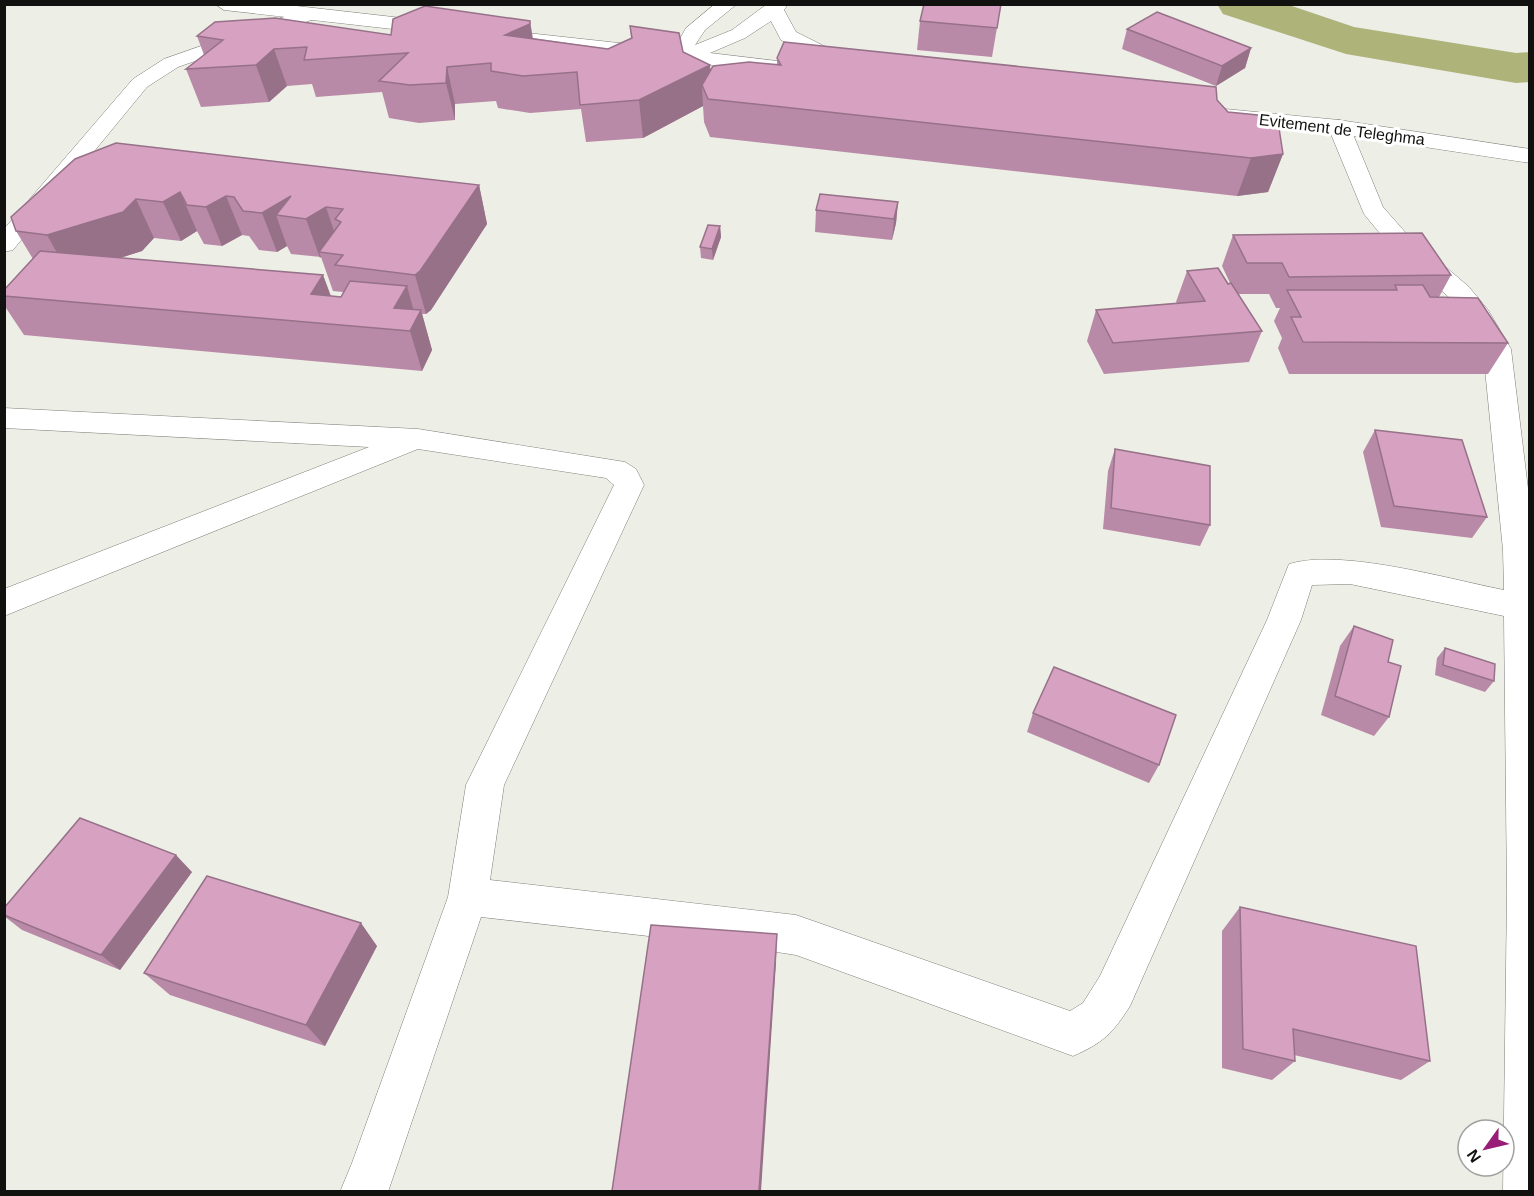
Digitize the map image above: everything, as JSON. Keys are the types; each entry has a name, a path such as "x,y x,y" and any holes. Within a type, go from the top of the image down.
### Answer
{"street":[{"path":"226,5 250,4"},
{"path":"682,56 685,42 695,27 728,4"},
{"path":"226,5 461,31"},
{"path":"496,35 682,56 857,71 788,36 777,7 750,29 727,42 682,56"},
{"path":"4,245 47,190 140,83 171,63 310,14"},
{"name":"Evitement de Teleghma","path":"1209,113 1339,127 1530,156"},
{"path":"1339,127 1372,209 1396,237 1460,293 1479,316 1497,349 1520,550 1527,894 1527,1191"},
{"path":"4,214 47,190"},
{"path":"4,418 418,439 615,468 629,485 485,785 468,897 370,1186"},
{"path":"4,603 418,439"},
{"path":"468,897 745,927 796,935 1073,1034 1098,1018 1114,991 1284,620 1300,573 1350,572 1520,606"}],"building":[{"path":"924,4 1001,4 997,28 920,21"},
{"path":"425,6 530,21 530,24 505,35 608,49 632,38 630,26 679,33 683,52 710,65 639,100 580,105 577,72 523,76 491,71 491,63 447,67 446,83 410,85 379,81 408,53 304,60 307,47 274,49 256,65 186,69 223,40 197,36 215,22 275,18 391,35 393,19"},
{"path":"1157,12 1251,48 1222,66 1127,29"},
{"path":"784,42 1216,87 1217,100 1228,112 1268,116 1279,128 1283,154 1251,158 708,99 702,85 713,66 749,62 781,65 777,58"},
{"path":"116,143 479,185 415,275 335,265 343,255 319,252 341,222 335,219 343,209 326,207 306,219 276,215 291,196 262,213 243,211 234,197 226,196 206,207 187,205 180,192 163,202 136,199 123,212 47,235 16,231 11,217 75,159"},
{"path":"820,194 898,202 894,219 816,210"},
{"path":"708,225 720,226 712,249 700,247"},
{"path":"1422,233 1451,275 1289,277 1282,263 1247,263 1233,235"},
{"path":"40,251 323,275 311,294 341,297 350,281 407,286 394,308 421,310 410,331 4,296 4,290"},
{"path":"1218,268 1228,284 1231,283 1262,331 1113,343 1096,310 1205,301 1187,271"},
{"path":"1395,285 1423,285 1430,297 1478,298 1508,343 1303,342 1291,317 1301,317 1287,290 1397,290"},
{"path":"1375,430 1462,440 1487,517 1394,506"},
{"path":"1115,449 1210,466 1210,525 1111,508"},
{"path":"1354,626 1393,640 1388,662 1401,666 1389,717 1335,696"},
{"path":"1445,648 1495,664 1494,681 1443,665"},
{"path":"1054,667 1176,715 1159,765 1033,713"},
{"path":"80,818 176,855 101,955 4,915 4,908"},
{"path":"207,876 361,923 306,1025 144,973"},
{"path":"1240,907 1416,946 1430,1061 1293,1029 1295,1061 1243,1049"},
{"path":"651,925 777,934 759,1191 612,1191"}],"waterway":[{"path":"1239,4 1346,40 1516,68 1530,67"}]}
